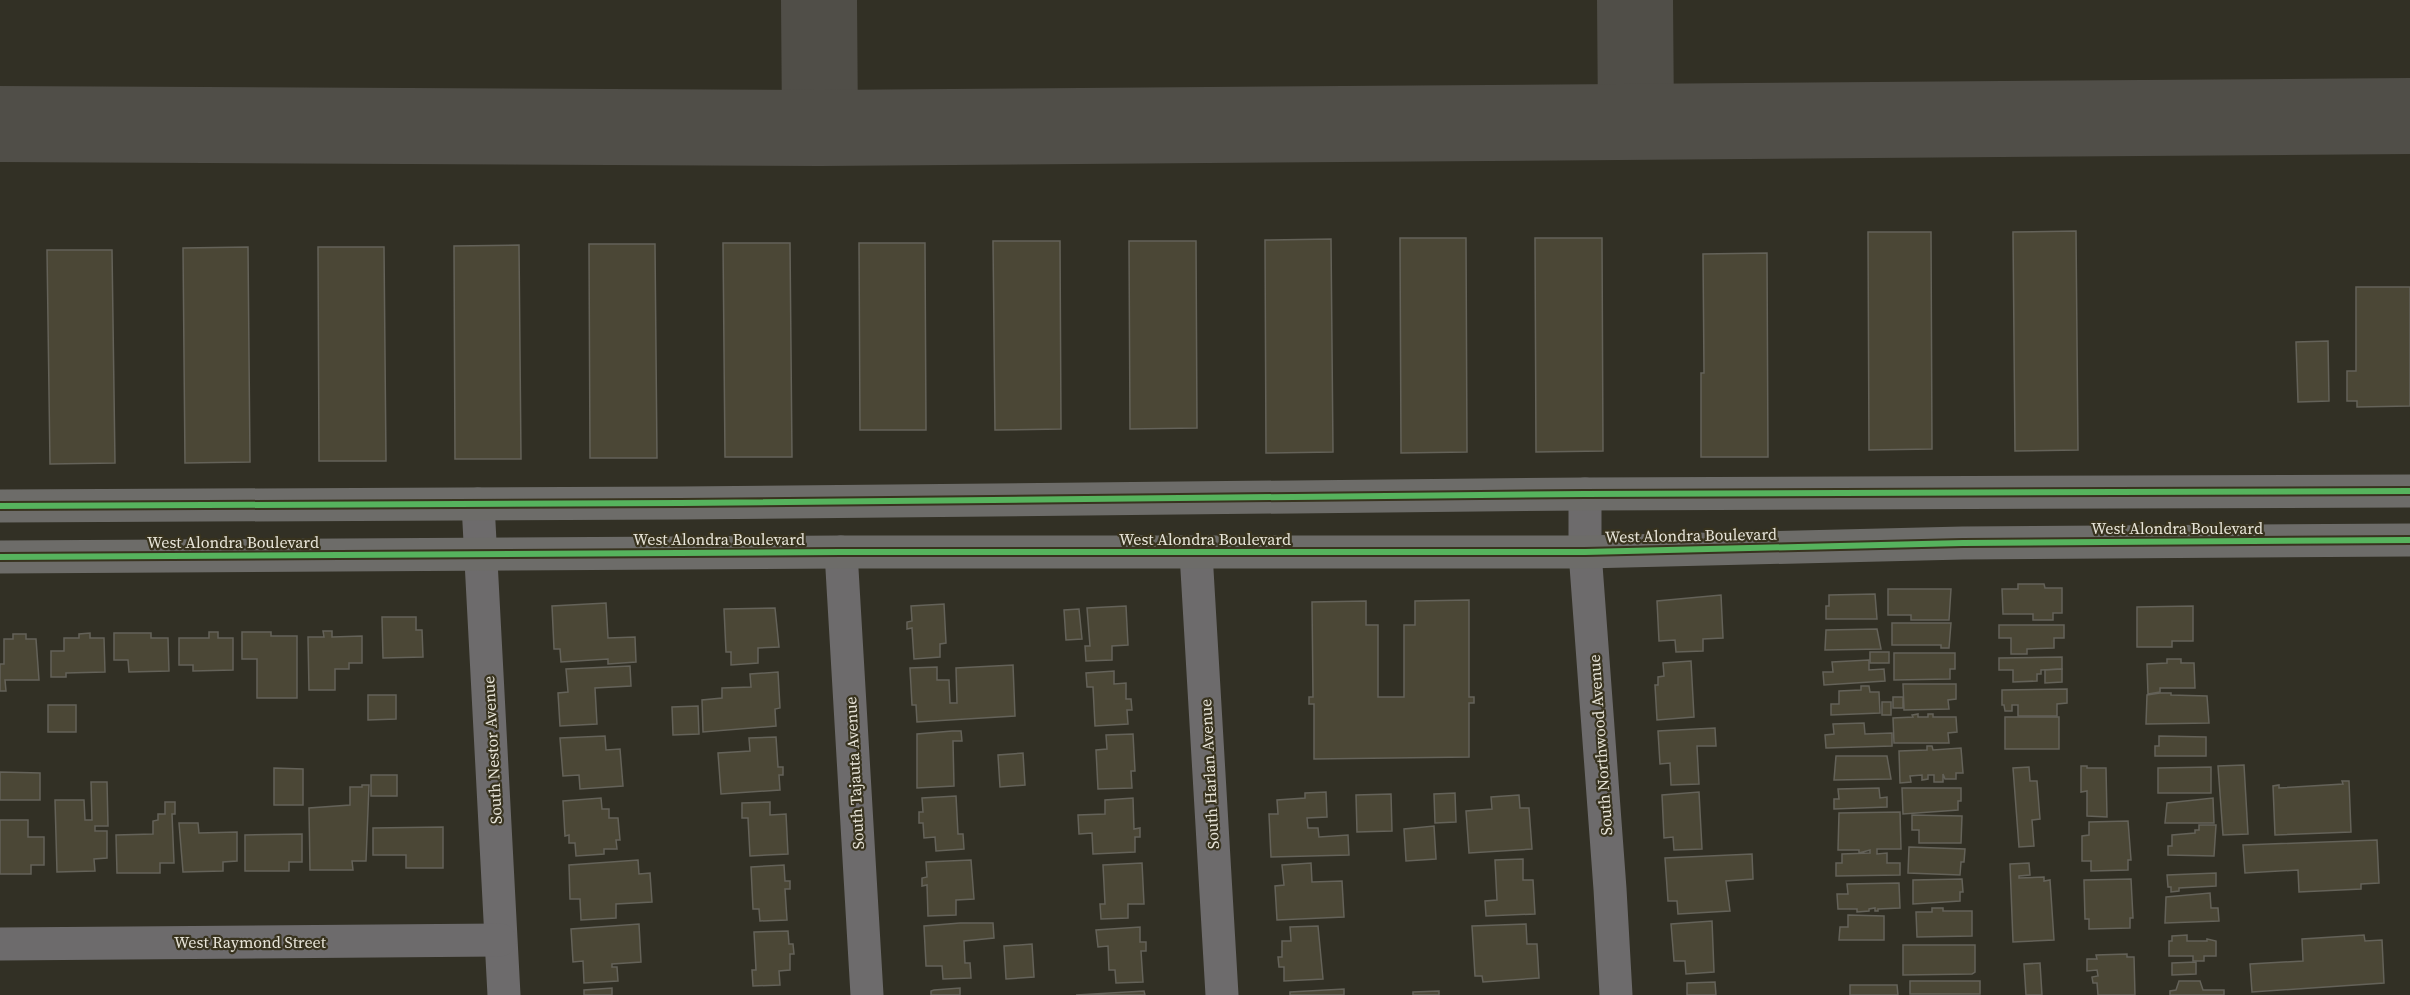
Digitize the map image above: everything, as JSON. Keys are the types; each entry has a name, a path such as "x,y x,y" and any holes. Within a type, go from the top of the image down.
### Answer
{"main road":[{"path":"0,506 1585,494 2410,491"},
{"name":"West Alondra Boulevard","path":"0,557 482,553 1585,552 1951,543 2410,540"}],"street":[{"name":"South Northwood Avenue","path":"1585,494 1585,552 1616,995"},
{"name":"South Nestor Avenue","path":"478,504 504,995"},
{"name":"South Tajauta Avenue","path":"842,552 867,995"},
{"name":"South Harlan Avenue","path":"1196,553 1222,995"},
{"name":"West Raymond Street","path":"0,944 500,939"}],"building":[{"path":"2076,231 2078,450 2015,451 2013,232"},
{"path":"1868,232 1931,232 1932,449 1869,450"},
{"path":"1400,238 1466,238 1467,452 1401,453"},
{"path":"1535,238 1602,238 1603,451 1536,452"},
{"path":"1331,239 1333,452 1266,453 1265,240"},
{"path":"993,241 1060,241 1061,429 995,430"},
{"path":"1129,241 1196,241 1197,428 1130,429"},
{"path":"723,243 790,243 792,457 725,457"},
{"path":"859,243 925,243 926,430 860,430"},
{"path":"589,244 655,244 657,458 590,458"},
{"path":"519,245 521,459 455,459 454,246"},
{"path":"248,247 250,462 185,463 183,248"},
{"path":"318,247 384,247 386,461 319,461"},
{"path":"47,250 112,250 115,463 50,464"},
{"path":"1767,253 1768,457 1701,457 1701,373 1704,373 1703,254"},
{"path":"2356,287 2410,287 2410,406 2357,407 2357,401 2347,401 2347,371 2356,371"},
{"path":"2328,341 2329,401 2298,402 2296,342"},
{"path":"2018,584 2044,584 2045,588 2062,588 2062,613 2053,613 2053,620 2033,620 2033,614 2003,614 2002,589 2018,589"},
{"path":"1888,589 1951,589 1949,620 1911,620 1911,615 1888,615"},
{"path":"1875,594 1877,619 1826,619 1829,595"},
{"path":"1721,595 1723,638 1703,639 1703,651 1676,652 1675,640 1659,641 1657,601"},
{"path":"1469,600 1469,697 1474,697 1474,703 1469,703 1469,757 1314,759 1314,704 1309,704 1309,697 1313,697 1312,602 1366,601 1366,625 1378,625 1378,697 1404,697 1404,625 1415,625 1415,601"},
{"path":"606,603 608,638 635,637 636,662 608,664 608,659 561,662 560,649 554,649 552,606"},
{"path":"944,604 946,643 940,644 940,657 914,659 912,628 907,629 907,622 912,621 911,606"},
{"path":"1126,606 1128,645 1112,646 1112,660 1086,661 1085,646 1090,646 1087,608"},
{"path":"2193,606 2193,641 2172,641 2172,647 2137,647 2137,607"},
{"path":"775,608 779,647 758,648 758,663 731,665 731,652 726,652 724,609"},
{"path":"1079,609 1082,639 1066,640 1064,610"},
{"path":"382,617 416,617 416,630 422,630 423,657 383,658"},
{"path":"1892,623 1951,623 1949,648 1941,648 1941,645 1892,645"},
{"path":"1999,625 2064,625 2064,638 2054,638 2054,648 2027,649 2027,654 2011,654 2011,638 1999,638"},
{"path":"1877,629 1881,649 1825,650 1826,630"},
{"path":"323,631 332,631 332,637 362,636 362,663 349,663 349,669 335,669 335,690 309,690 308,637 324,637"},
{"path":"209,632 218,632 218,638 233,638 233,670 193,671 193,665 179,665 179,638 209,638"},
{"path":"242,632 271,632 271,636 297,636 297,698 257,698 257,659 242,659"},
{"path":"90,633 90,638 104,638 105,672 66,673 66,677 51,677 51,651 64,651 64,638 79,638 79,634"},
{"path":"114,633 151,633 151,638 168,638 169,671 129,672 128,660 114,660"},
{"path":"13,634 26,634 26,639 36,639 39,680 5,680 6,691 0,691 0,664 4,664 4,639 13,639"},
{"path":"1870,652 1889,652 1889,663 1870,663"},
{"path":"1894,653 1955,653 1955,669 1950,669 1950,679 1894,680"},
{"path":"2062,657 2062,669 2041,670 2041,674 2037,674 2037,681 2013,682 2013,670 1999,670 1999,658"},
{"path":"2167,659 2181,659 2181,663 2194,663 2195,688 2160,688 2160,692 2148,694 2147,664 2167,663"},
{"path":"1869,660 1869,670 1884,669 1885,681 1824,685 1823,672 1833,672 1832,662"},
{"path":"1691,661 1694,717 1657,720 1655,685 1658,685 1658,677 1664,676 1663,663"},
{"path":"1013,665 1015,716 917,722 916,705 912,705 910,668 937,667 937,680 949,680 950,703 957,703 956,668"},
{"path":"630,666 631,686 595,688 597,724 560,726 558,693 568,692 566,669"},
{"path":"2062,669 2062,682 2045,683 2045,670"},
{"path":"1114,671 1114,684 1126,683 1126,699 1131,699 1132,710 1127,710 1128,724 1095,726 1093,687 1087,687 1086,673"},
{"path":"778,672 780,708 775,709 776,726 703,732 702,700 722,698 722,688 751,687 750,674"},
{"path":"1903,684 1956,684 1956,699 1948,700 1949,709 1904,710"},
{"path":"1861,686 1869,686 1870,692 1879,692 1880,713 1831,715 1831,704 1839,704 1839,691 1861,690"},
{"path":"2067,689 2067,703 2057,704 2057,716 2018,716 2018,705 2012,705 2012,711 2005,711 2002,705 2002,690"},
{"path":"2160,693 2207,696 2209,723 2146,724 2147,695"},
{"path":"368,695 396,695 396,719 368,720"},
{"path":"1893,697 1903,697 1903,708 1893,708"},
{"path":"1882,702 1891,702 1891,715 1882,715"},
{"path":"48,705 76,705 76,732 48,732"},
{"path":"698,706 699,734 673,735 672,707"},
{"path":"1918,714 1918,717 1928,717 1928,714 1933,714 1933,717 1956,717 1957,732 1948,733 1949,743 1894,743 1893,718 1913,717 1912,715"},
{"path":"2005,717 2059,717 2059,749 2005,749"},
{"path":"1864,723 1865,734 1892,733 1892,746 1826,748 1825,735 1834,734 1833,724"},
{"path":"1715,728 1716,746 1697,746 1699,784 1671,785 1670,763 1660,764 1658,731"},
{"path":"961,731 962,741 953,741 954,786 917,788 917,734"},
{"path":"1133,734 1135,771 1131,771 1132,788 1098,789 1096,750 1107,749 1106,735"},
{"path":"605,736 606,750 620,749 623,786 580,789 579,775 563,776 560,738"},
{"path":"2159,736 2206,737 2206,756 2155,756 2155,746 2159,746"},
{"path":"776,737 778,767 783,767 783,775 779,775 780,790 721,794 718,753 750,751 749,738"},
{"path":"1927,746 1932,746 1933,750 1961,748 1963,773 1956,773 1956,779 1945,779 1943,774 1943,782 1934,782 1934,775 1928,775 1928,779 1922,780 1922,775 1910,776 1911,782 1900,783 1899,751 1927,750"},
{"path":"1023,753 1025,785 1000,787 998,755"},
{"path":"1836,756 1887,756 1891,779 1834,780"},
{"path":"2244,765 2248,834 2223,835 2218,766"},
{"path":"2081,766 2106,768 2107,817 2087,816 2087,791 2081,792"},
{"path":"2029,767 2030,781 2037,781 2040,819 2032,820 2034,846 2019,847 2013,768"},
{"path":"2211,767 2211,793 2158,793 2158,768"},
{"path":"274,768 303,769 303,805 274,805"},
{"path":"0,772 40,773 40,800 0,800"},
{"path":"371,775 397,775 397,796 371,796"},
{"path":"2342,781 2349,781 2351,832 2275,835 2273,786 2279,785 2279,788 2343,784"},
{"path":"91,782 107,782 108,826 95,826 95,831 107,831 107,858 94,859 95,871 57,872 55,800 84,800 85,820 92,820"},
{"path":"362,785 369,785 366,861 352,861 353,870 310,870 309,808 350,805 350,787 362,787"},
{"path":"1879,788 1880,798 1887,797 1887,807 1834,809 1834,799 1839,799 1838,789"},
{"path":"1902,788 1961,788 1961,801 1958,801 1958,810 1903,814"},
{"path":"1326,792 1327,817 1307,818 1308,828 1318,828 1319,837 1348,835 1349,855 1271,857 1269,814 1278,814 1277,800 1305,798 1305,793"},
{"path":"1699,792 1702,849 1674,850 1673,837 1664,838 1662,795"},
{"path":"1455,793 1456,822 1435,823 1434,794"},
{"path":"1391,794 1392,831 1357,832 1356,795"},
{"path":"1519,795 1520,808 1529,808 1532,849 1469,853 1466,811 1492,809 1491,797"},
{"path":"956,796 958,834 963,834 964,849 936,851 935,837 924,838 923,823 919,823 919,812 923,812 922,798"},
{"path":"601,798 602,809 609,809 609,818 618,818 620,840 616,840 617,849 604,849 604,854 576,856 575,843 569,843 569,835 565,836 563,801"},
{"path":"1133,798 1134,829 1140,828 1140,837 1135,837 1135,852 1093,854 1092,833 1079,834 1078,815 1105,814 1105,800"},
{"path":"2213,798 2214,823 2165,823 2167,803"},
{"path":"165,802 175,802 175,814 172,814 174,863 160,863 160,873 117,873 116,835 153,834 153,821 158,820 158,814 165,814"},
{"path":"770,802 770,815 786,814 788,854 750,856 748,818 742,818 742,803"},
{"path":"1900,812 1901,849 1877,849 1877,854 1887,853 1887,863 1900,863 1900,875 1836,876 1836,863 1842,863 1842,854 1870,853 1870,850 1859,853 1859,850 1838,850 1839,813"},
{"path":"1912,815 1962,816 1961,843 1919,843 1919,830 1912,830"},
{"path":"0,820 28,820 28,837 44,837 44,865 31,865 31,874 0,874"},
{"path":"2128,821 2131,860 2128,860 2128,870 2091,871 2091,861 2082,861 2082,836 2089,835 2089,822"},
{"path":"179,823 198,823 199,833 237,832 237,861 223,862 223,871 183,872"},
{"path":"2199,825 2216,825 2214,856 2168,855 2168,846 2172,846 2172,835 2195,833 2195,830 2199,830"},
{"path":"1434,826 1436,859 1406,861 1404,829"},
{"path":"443,827 443,868 406,868 406,855 373,855 373,828"},
{"path":"302,834 302,862 289,862 289,871 245,871 245,835"},
{"path":"2377,840 2379,883 2361,884 2361,889 2299,892 2298,870 2245,873 2243,845"},
{"path":"1909,847 1965,849 1960,875 1908,873"},
{"path":"1752,854 1753,879 1726,881 1730,911 1678,914 1677,901 1668,901 1665,858"},
{"path":"1523,859 1523,880 1533,880 1535,914 1486,916 1485,901 1497,900 1495,860"},
{"path":"638,860 639,874 650,873 652,902 616,904 616,918 581,920 580,899 570,899 569,865"},
{"path":"971,860 974,899 956,900 956,915 928,916 927,885 922,886 922,878 927,877 926,862"},
{"path":"1142,863 1144,904 1128,904 1128,918 1101,919 1100,904 1105,904 1103,865"},
{"path":"1311,863 1312,882 1342,881 1344,917 1277,920 1275,886 1284,885 1282,865"},
{"path":"2029,863 2030,875 2019,876 2019,878 2044,877 2044,881 2050,880 2054,940 2013,942 2010,864"},
{"path":"784,865 785,881 790,881 790,889 785,889 787,920 760,921 759,909 753,909 751,867"},
{"path":"2216,873 2216,886 2179,888 2179,891 2171,892 2171,887 2168,887 2167,875"},
{"path":"1962,879 1963,892 1960,892 1960,901 1913,904 1913,880"},
{"path":"2131,879 2133,918 2130,918 2130,928 2089,929 2089,919 2085,919 2084,880"},
{"path":"1899,883 1900,908 1875,911 1875,908 1857,912 1857,909 1838,909 1837,894 1848,894 1847,884"},
{"path":"2210,893 2211,908 2218,908 2219,921 2165,923 2166,897"},
{"path":"1932,908 1943,908 1943,911 1972,911 1972,936 1917,937 1916,912 1932,912"},
{"path":"1848,915 1884,916 1884,940 1839,940 1840,927 1848,927"},
{"path":"1712,921 1714,972 1686,974 1685,961 1674,961 1671,924"},
{"path":"993,923 994,938 964,941 965,963 970,963 971,978 943,979 942,966 926,966 924,926"},
{"path":"639,924 641,962 612,964 612,967 617,967 618,981 584,983 583,961 573,962 571,929"},
{"path":"1526,924 1527,944 1537,944 1539,978 1483,982 1482,976 1475,976 1472,926"},
{"path":"1318,926 1323,979 1284,981 1284,967 1279,967 1278,957 1282,957 1282,941 1291,941 1290,927"},
{"path":"1140,927 1140,942 1146,942 1146,951 1141,951 1143,982 1116,983 1115,970 1109,970 1108,946 1098,947 1096,930"},
{"path":"788,931 789,944 793,944 794,954 790,954 790,970 779,971 780,985 753,986 752,970 756,970 754,932"},
{"path":"2187,935 2187,941 2207,941 2207,939 2216,941 2216,956 2204,956 2204,961 2193,961 2193,956 2169,956 2169,941 2172,941 2172,936"},
{"path":"2364,935 2365,941 2382,940 2384,983 2252,992 2250,964 2303,961 2302,939"},
{"path":"1032,944 1034,977 1006,979 1004,946"},
{"path":"1903,945 1975,945 1975,972 1972,974 1903,975"},
{"path":"2127,954 2127,957 2134,957 2135,995 2098,995 2097,983 2093,983 2092,977 2098,976 2097,970 2087,971 2087,959 2097,959 2096,955"},
{"path":"2196,962 2196,974 2172,975 2172,963"},
{"path":"2040,963 2042,995 2026,995 2024,964"},
{"path":"1910,981 1980,981 1980,994 1910,994"},
{"path":"2179,981 2200,981 2203,990 2224,990 2224,995 2170,995 2170,991 2176,990"},
{"path":"1715,982 1716,995 1687,995 1687,983"},
{"path":"1850,985 1897,985 1898,995 1850,995"},
{"path":"612,988 612,995 584,995 584,990"},
{"path":"960,988 960,995 931,995 931,991 934,990"},
{"path":"1344,989 1344,995 1290,995 1290,992"},
{"path":"1144,991 1145,995 1076,995"},
{"path":"1439,991 1439,995 1413,995 1413,992"}],"taxiway":[{"path":"819,0 820,128"},
{"path":"1635,0 1636,121"},
{"path":"0,124 820,128 2410,116"}],"cycle path":[{"path":"0,506 680,503 1585,494 2410,491"},
{"path":"0,557 841,552 1585,552 1963,543 2410,540"}]}
